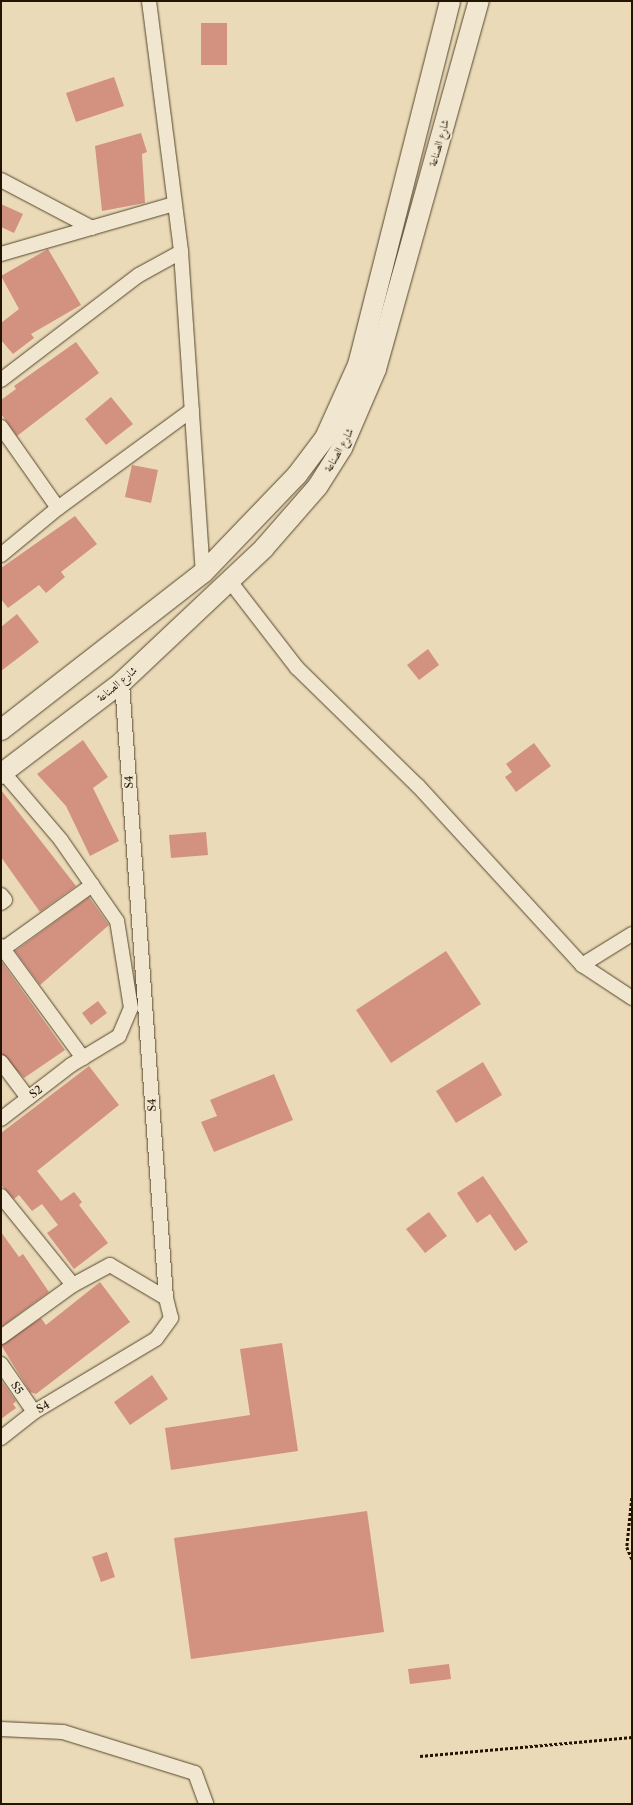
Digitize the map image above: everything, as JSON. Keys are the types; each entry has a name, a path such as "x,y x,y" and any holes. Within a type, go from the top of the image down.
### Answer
{"main road":[{"name":"شارع الصناعة","path":"1,730 203,573 297,475 325,438 358,365 450,1"},
{"name":"شارع الصناعة","path":"2,773 122,682 264,548 318,486 342,448 376,369 479,1"}],"street":[{"path":"149,1 180,252 203,573"},
{"path":"1,180 92,228"},
{"path":"1,254 174,204"},
{"path":"1,380 139,275 180,252"},
{"path":"1,554 58,508 192,410"},
{"path":"1,427 58,508"},
{"path":"229,580 297,668 418,786 582,965 632,998"},
{"name":"S4","path":"1,1438 34,1412 156,1339 171,1318 166,1298 122,682"},
{"name":"S2","path":"1,1119 71,1065 119,1036 131,1008 117,921 61,840 2,773"},
{"path":"83,1058 2,947 92,885"},
{"path":"1,895 4,900 1,903"},
{"path":"582,965 632,934"},
{"path":"1,1062 28,1098"},
{"path":"1,1196 73,1285"},
{"path":"1,1337 73,1285 110,1265 166,1298"},
{"name":"S5","path":"1,1364 34,1412"},
{"path":"1,1729 64,1732 196,1773 206,1804"}],"path":[{"path":"632,1498 627,1547 632,1559"},
{"path":"420,1756 632,1737"}],"building":[{"path":"201,23 227,23 227,65 201,65"},
{"path":"114,77 124,106 76,122 66,93"},
{"path":"141,133 147,152 142,154 145,203 102,211 95,146"},
{"path":"1,204 23,214 14,233 1,227"},
{"path":"48,249 81,305 31,334 34,338 13,354 1,340 1,323 19,309 1,276"},
{"path":"76,342 99,373 17,436 1,414 1,400 16,389 14,386"},
{"path":"111,397 133,424 106,445 85,419"},
{"path":"132,465 158,470 151,503 125,497"},
{"path":"75,516 97,544 61,572 65,577 46,593 39,585 8,608 1,599 1,568"},
{"path":"17,614 39,642 1,671 1,627"},
{"path":"428,649 439,665 419,680 407,665"},
{"path":"83,740 108,777 93,788 119,841 90,856 66,806 37,774"},
{"path":"534,743 551,766 516,792 505,777 512,772 506,764"},
{"path":"1,790 76,886 40,912 1,857"},
{"path":"206,832 208,855 171,858 169,835"},
{"path":"89,897 109,925 40,985 15,951"},
{"path":"446,951 481,1004 391,1063 356,1010"},
{"path":"1,961 65,1050 24,1078 1,1054"},
{"path":"98,1001 107,1013 91,1025 82,1013"},
{"path":"483,1062 502,1095 456,1123 436,1091"},
{"path":"89,1066 119,1105 37,1171 61,1201 74,1192 82,1202 79,1205 108,1243 74,1269 47,1233 58,1225 42,1204 32,1211 19,1195 14,1199 1,1185 1,1133"},
{"path":"274,1074 293,1120 214,1152 201,1122 217,1116 210,1100"},
{"path":"483,1176 528,1242 515,1251 490,1214 477,1223 457,1193"},
{"path":"429,1212 447,1236 425,1253 406,1229"},
{"path":"1,1232 19,1257 23,1254 49,1292 1,1327"},
{"path":"100,1282 130,1322 36,1394 30,1392 1,1345 41,1318 46,1325"},
{"path":"282,1343 298,1451 171,1470 165,1428 250,1415 240,1349"},
{"path":"152,1375 168,1399 130,1425 114,1402"},
{"path":"1,1380 16,1401 13,1404 16,1408 1,1419"},
{"path":"367,1511 384,1632 191,1659 174,1538"},
{"path":"107,1552 115,1577 101,1582 92,1557"},
{"path":"449,1664 451,1679 410,1684 408,1669"}]}
